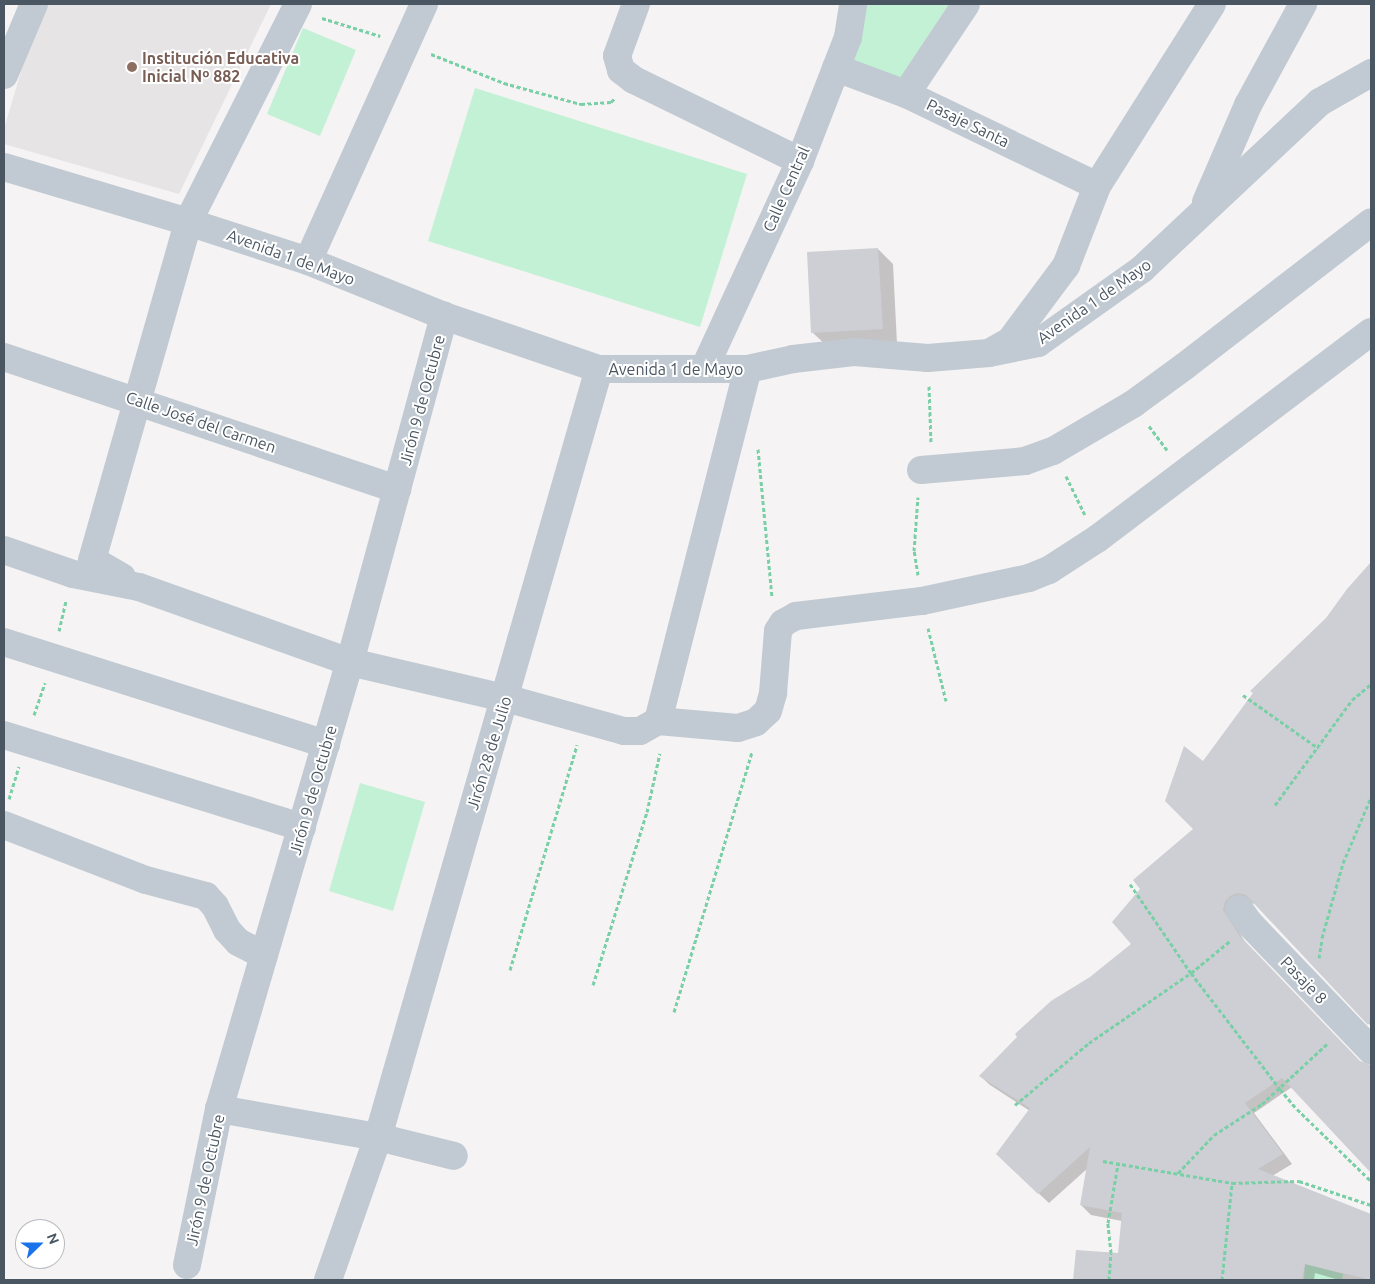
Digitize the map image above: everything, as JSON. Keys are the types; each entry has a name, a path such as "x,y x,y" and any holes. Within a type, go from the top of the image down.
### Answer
{"street":[{"path":"4,75 34,4"},
{"path":"139,587 92,560 188,222 298,4"},
{"path":"308,261 424,4"},
{"path":"636,4 617,56 621,70 634,80 800,161"},
{"name":"Calle Central","path":"704,368 800,161 848,37 853,4"},
{"path":"906,94 966,4"},
{"path":"988,353 1010,341 1066,266 1097,186 1212,4"},
{"path":"1201,214 1248,105 1303,4"},
{"name":"Pasaje Santa","path":"836,68 906,94 1097,186"},
{"name":"Avenida 1 de Mayo","path":"4,167 188,222 308,261 444,316 600,369 748,369 793,359 854,352 928,358 988,353 1038,343 1142,269 1320,102 1371,73"},
{"path":"920,470 1025,461 1053,451 1133,404 1371,222"},
{"name":"Jirón 9 de Octubre","path":"187,1265 219,1109 350,662 444,316"},
{"path":"4,550 73,574 139,587 350,662 505,698 624,731 640,731 663,721 738,728 756,722 768,712 773,692 776,639 783,623 796,616 922,601 1029,578 1049,570 1097,539 1183,472 1371,332"},
{"name":"Calle José del Carmen","path":"4,357 137,400 397,489"},
{"name":"Jirón 28 de Julio","path":"328,1280 378,1137 600,369"},
{"path":"663,721 748,369"},
{"path":"4,642 326,744"},
{"path":"15,739 302,827"},
{"path":"5,816 146,880 206,896 215,906 227,930 238,942 264,955"},
{"name":"Pasaje 8","path":"1245,917 1371,1050"},
{"path":"219,1109 378,1137 454,1156"}],"path":[{"path":"298,4 327,20 406,44 504,83 581,104 611,102 634,80"},
{"path":"928,358 932,456 920,470 914,551 922,601 946,701"},
{"path":"1133,404 1183,472"},
{"path":"757,446 772,597 783,623"},
{"path":"1053,451 1097,539"},
{"path":"5,816 15,739 53,658 73,574"},
{"path":"1274,806 1352,700 1371,684"},
{"path":"1243,695 1318,748"},
{"path":"510,970 585,720"},
{"path":"593,985 647,812 663,721"},
{"path":"674,1012 751,754 756,722"},
{"path":"1318,994 1318,964 1322,938 1344,864 1371,797"},
{"path":"1130,884 1191,973 1297,1110 1371,1181"},
{"path":"1015,1105 1090,1043 1191,973 1245,917"},
{"path":"1178,1173 1214,1135 1262,1104 1347,1025"},
{"path":"1102,1160 1232,1183 1299,1181 1371,1205"},
{"path":"1109,1280 1111,1253 1108,1223 1118,1164"},
{"path":"1222,1280 1232,1183"}],"shaded area":[{"name":"Institución Educativa Inicial Nº 882","path":"41,4 271,4 179,194 4,144 4,129"}],"green space":[{"path":"865,4 954,4 901,82 852,60"},
{"path":"303,28 356,50 320,136 267,114"},
{"path":"475,88 747,174 700,327 428,241"},
{"path":"360,783 425,802 393,911 329,891"},
{"path":"1305,1264 1343,1274 1342,1280 1304,1280"}],"building":[{"path":"878,248 883,329 811,333 807,252"},
{"path":"1371,562 1371,1017 1368,1025 1246,895 1238,893 1230,896 1225,902 1223,910 1239,935 1360,1061 1371,1065 1371,1173 1282,1078 1245,1103 1283,1154 1258,1169 1371,1214 1371,1280 1305,1264 1302,1280 1073,1280 1076,1250 1118,1253 1122,1213 1080,1205 1090,1147 1038,1194 996,1154 1030,1108 979,1076 1017,1037 1015,1034 1051,1001 1090,977 1131,944 1112,922 1140,889 1133,880 1193,829 1165,801 1184,746 1203,761 1253,693 1250,691 1326,618 1347,589"}],"place":[{"name":"Institución Educativa Inicial Nº 882","path":"132,67"}]}
